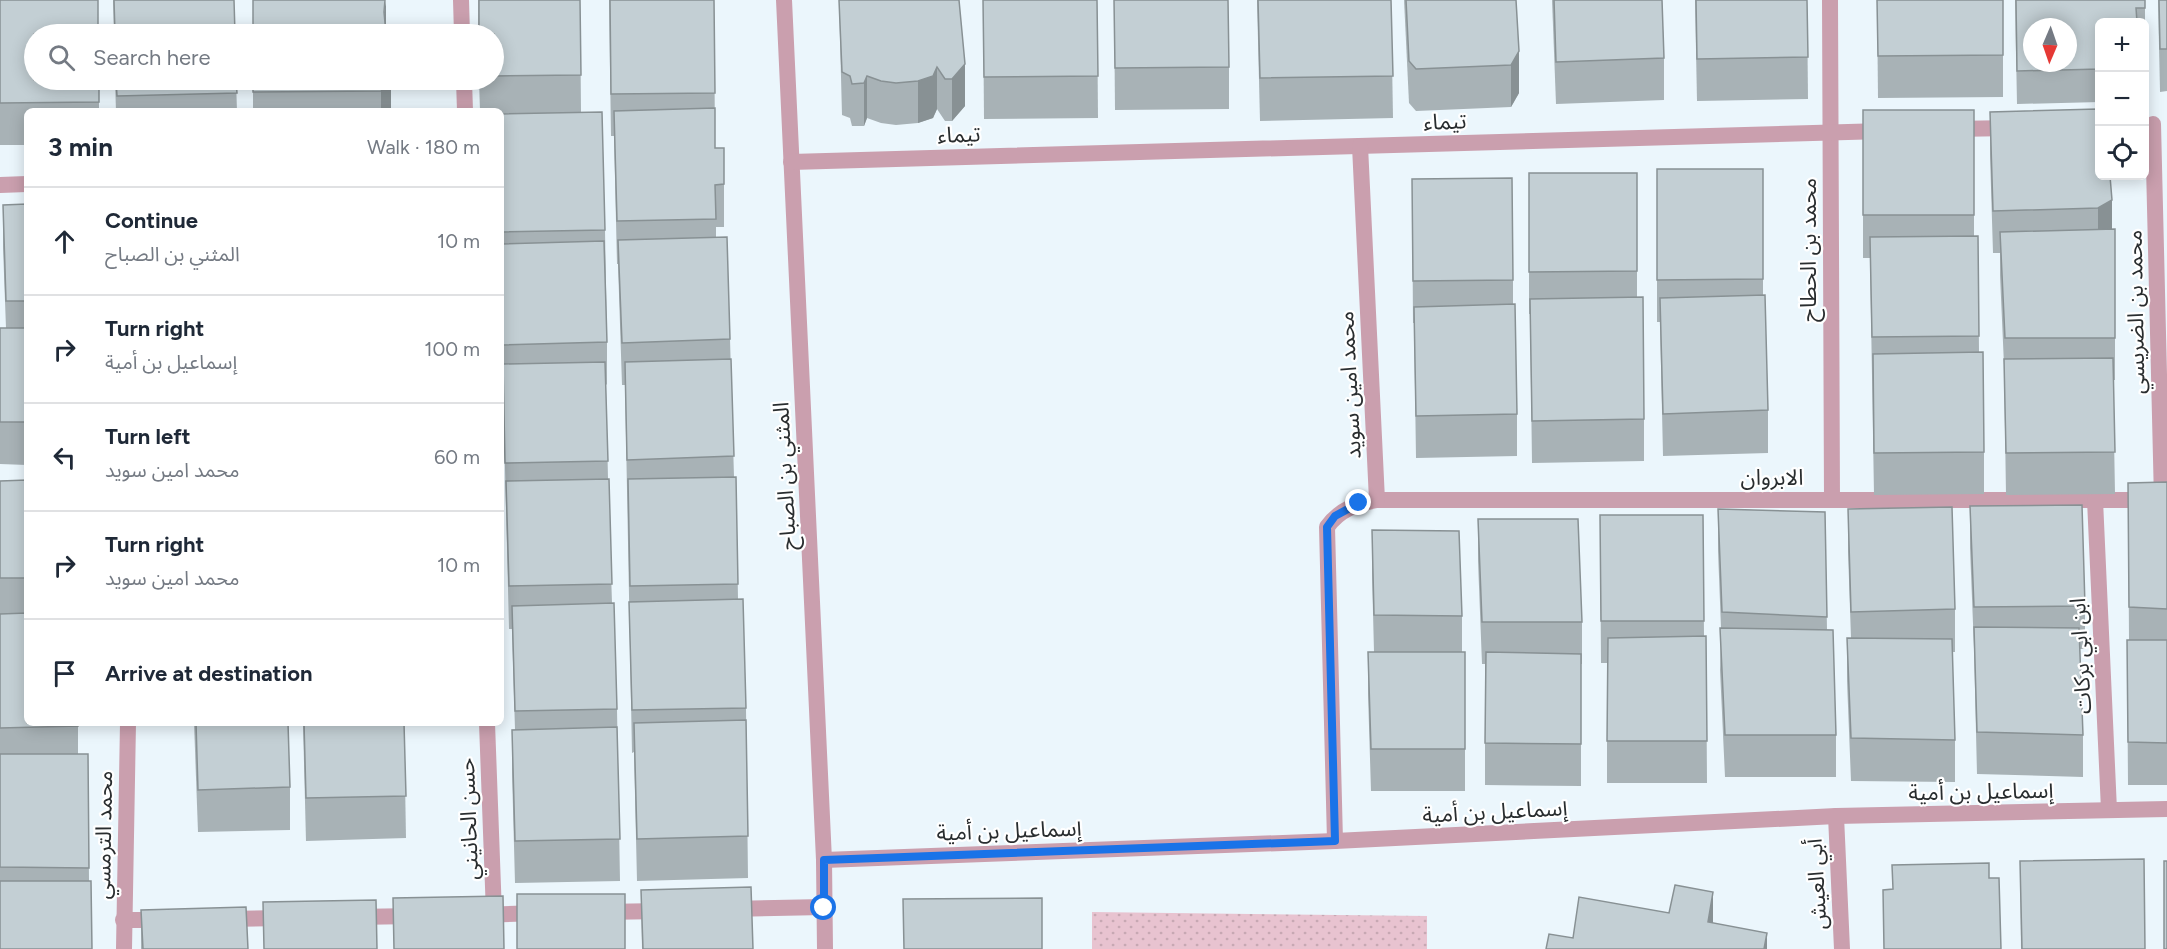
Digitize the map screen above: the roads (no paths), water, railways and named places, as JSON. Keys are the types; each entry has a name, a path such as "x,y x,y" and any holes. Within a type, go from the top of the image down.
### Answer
{"street":[{"path":"461,0 462,24"},
{"name":"المثني بن الصباح","path":"784,0 824,860 825,949"},
{"name":"محمد بن الحطاح","path":"1830,0 1832,500"},
{"path":"464,90 465,108"},
{"name":"محمد بن الضريسي","path":"2155,124 2165,500"},
{"path":"1935,130 2029,127"},
{"name":"تيماء","path":"791,162 1900,131"},
{"name":"محمد امين سويد","path":"1360,146 1377,500"},
{"path":"0,185 24,184"},
{"path":"1335,841 1327,527 1335,516 1359,503 1377,500"},
{"name":"الابروان","path":"1377,500 2165,500"},
{"name":"ابن ابي بركات","path":"2095,500 2109,810"},
{"name":"محمد الترمسي","path":"124,949 128,726"},
{"name":"حسن الحانيني","path":"487,726 494,914"},
{"name":"إسماعيل بن أمية","path":"824,860 1335,841 1836,816 2167,809"},
{"name":"أبي العيش","path":"1836,816 1842,949"},
{"path":"718,910 824,908"},
{"path":"588,912 683,910"},
{"path":"458,915 553,913"},
{"path":"339,917 434,915"},
{"path":"207,919 303,917"},
{"path":"123,920 183,919"}]}
